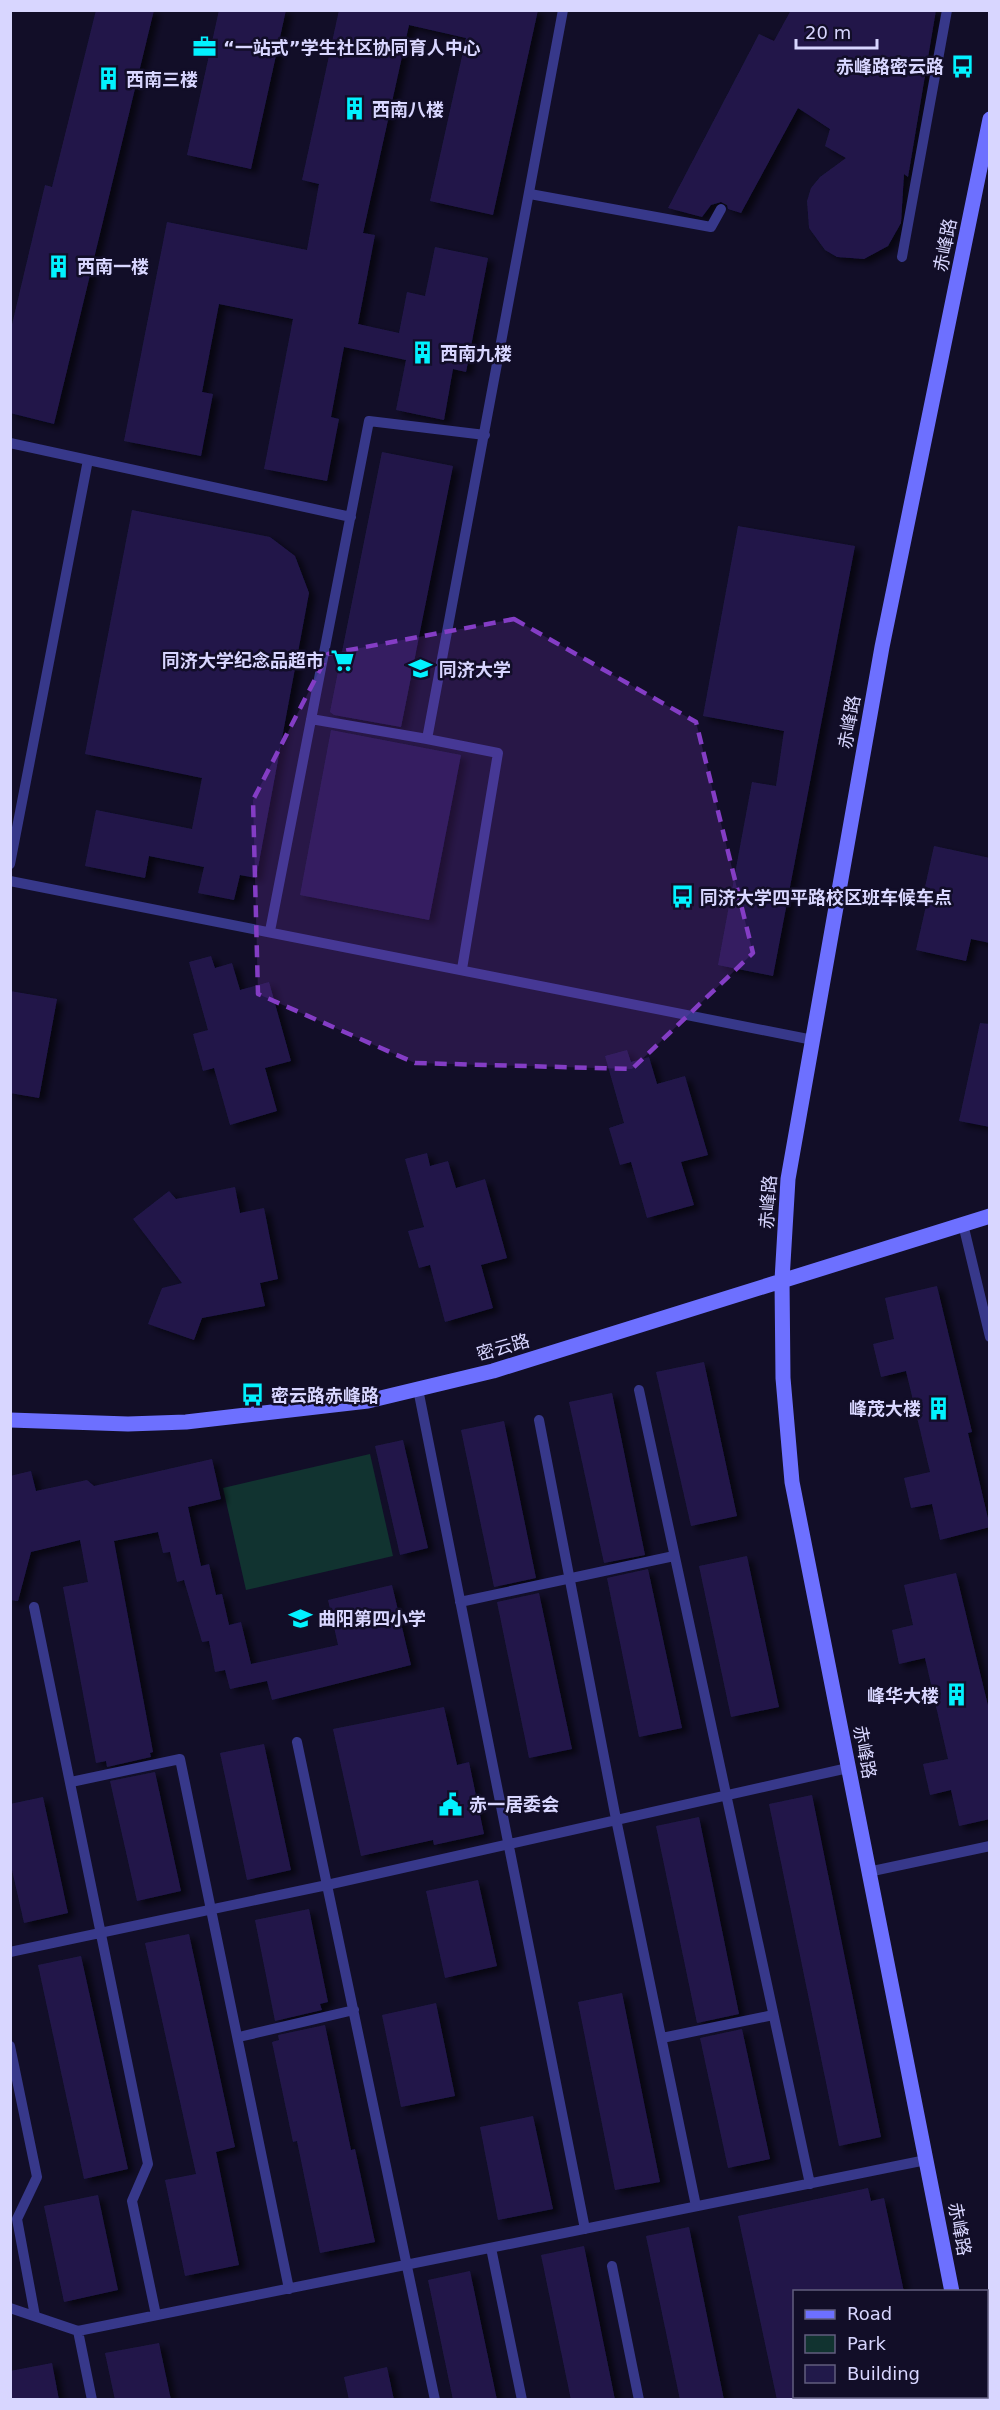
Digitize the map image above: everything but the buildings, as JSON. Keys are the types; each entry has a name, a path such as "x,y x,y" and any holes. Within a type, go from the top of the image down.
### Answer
{"street":[{"name":"赤峰路","path":"952,2290 792,1482 783,1378 782,1280 788,1179 882,647 990,119"},
{"name":"密云路","path":"10,1420 186,1422 316,1409 418,1389 503,1368 990,1216"}],"lane":[{"path":"427,739 563,10"},
{"path":"902,257 947,10"},
{"path":"530,194 711,227 721,209"},
{"path":"270,931 369,421 485,435"},
{"path":"10,443 351,517"},
{"path":"10,864 88,460"},
{"path":"311,719 498,753 462,969"},
{"path":"10,881 813,1040"},
{"path":"963,1224 990,1337"},
{"path":"418,1389 585,2229"},
{"path":"639,1390 724,1794 810,2184"},
{"path":"539,1420 568,1579 696,2206"},
{"path":"460,1602 674,1556"},
{"path":"34,1607 103,1932 148,2164 132,2201 156,2315"},
{"path":"297,1742 435,2400"},
{"path":"71,1782 180,1759 213,1909 289,2289"},
{"path":"10,1952 327,1885 724,1794 848,1768"},
{"path":"868,1872 990,1846"},
{"path":"239,2037 354,2010"},
{"path":"662,2038 773,2014"},
{"path":"10,2046 37,2177 17,2219 35,2316"},
{"path":"10,2308 78,2331 926,2160"},
{"path":"491,2248 522,2400"},
{"path":"612,2266 639,2400"},
{"path":"78,2331 92,2400"}],"highlighted area":[{"path":"514,619 696,722 753,953 632,1069 415,1063 258,994 253,800 328,654"}],"green space":[{"path":"370,1454 393,1556 246,1590 223,1488"}],"place":[{"name":"“一站式”学生社区协同育人中心","path":"205,47"},
{"name":"赤峰路密云路","path":"962,66"},
{"name":"西南三楼","path":"108,79"},
{"name":"西南八楼","path":"354,109"},
{"name":"西南一楼","path":"59,266"},
{"name":"西南九楼","path":"422,353"},
{"name":"同济大学纪念品超市","path":"342,660"},
{"name":"同济大学","path":"421,669"},
{"name":"同济大学四平路校区班车候车点","path":"682,897"},
{"name":"密云路赤峰路","path":"253,1395"},
{"name":"峰茂大楼","path":"939,1408"},
{"name":"曲阳第四小学","path":"300,1618"},
{"name":"峰华大楼","path":"957,1695"},
{"name":"赤一居委会","path":"451,1804"}]}
